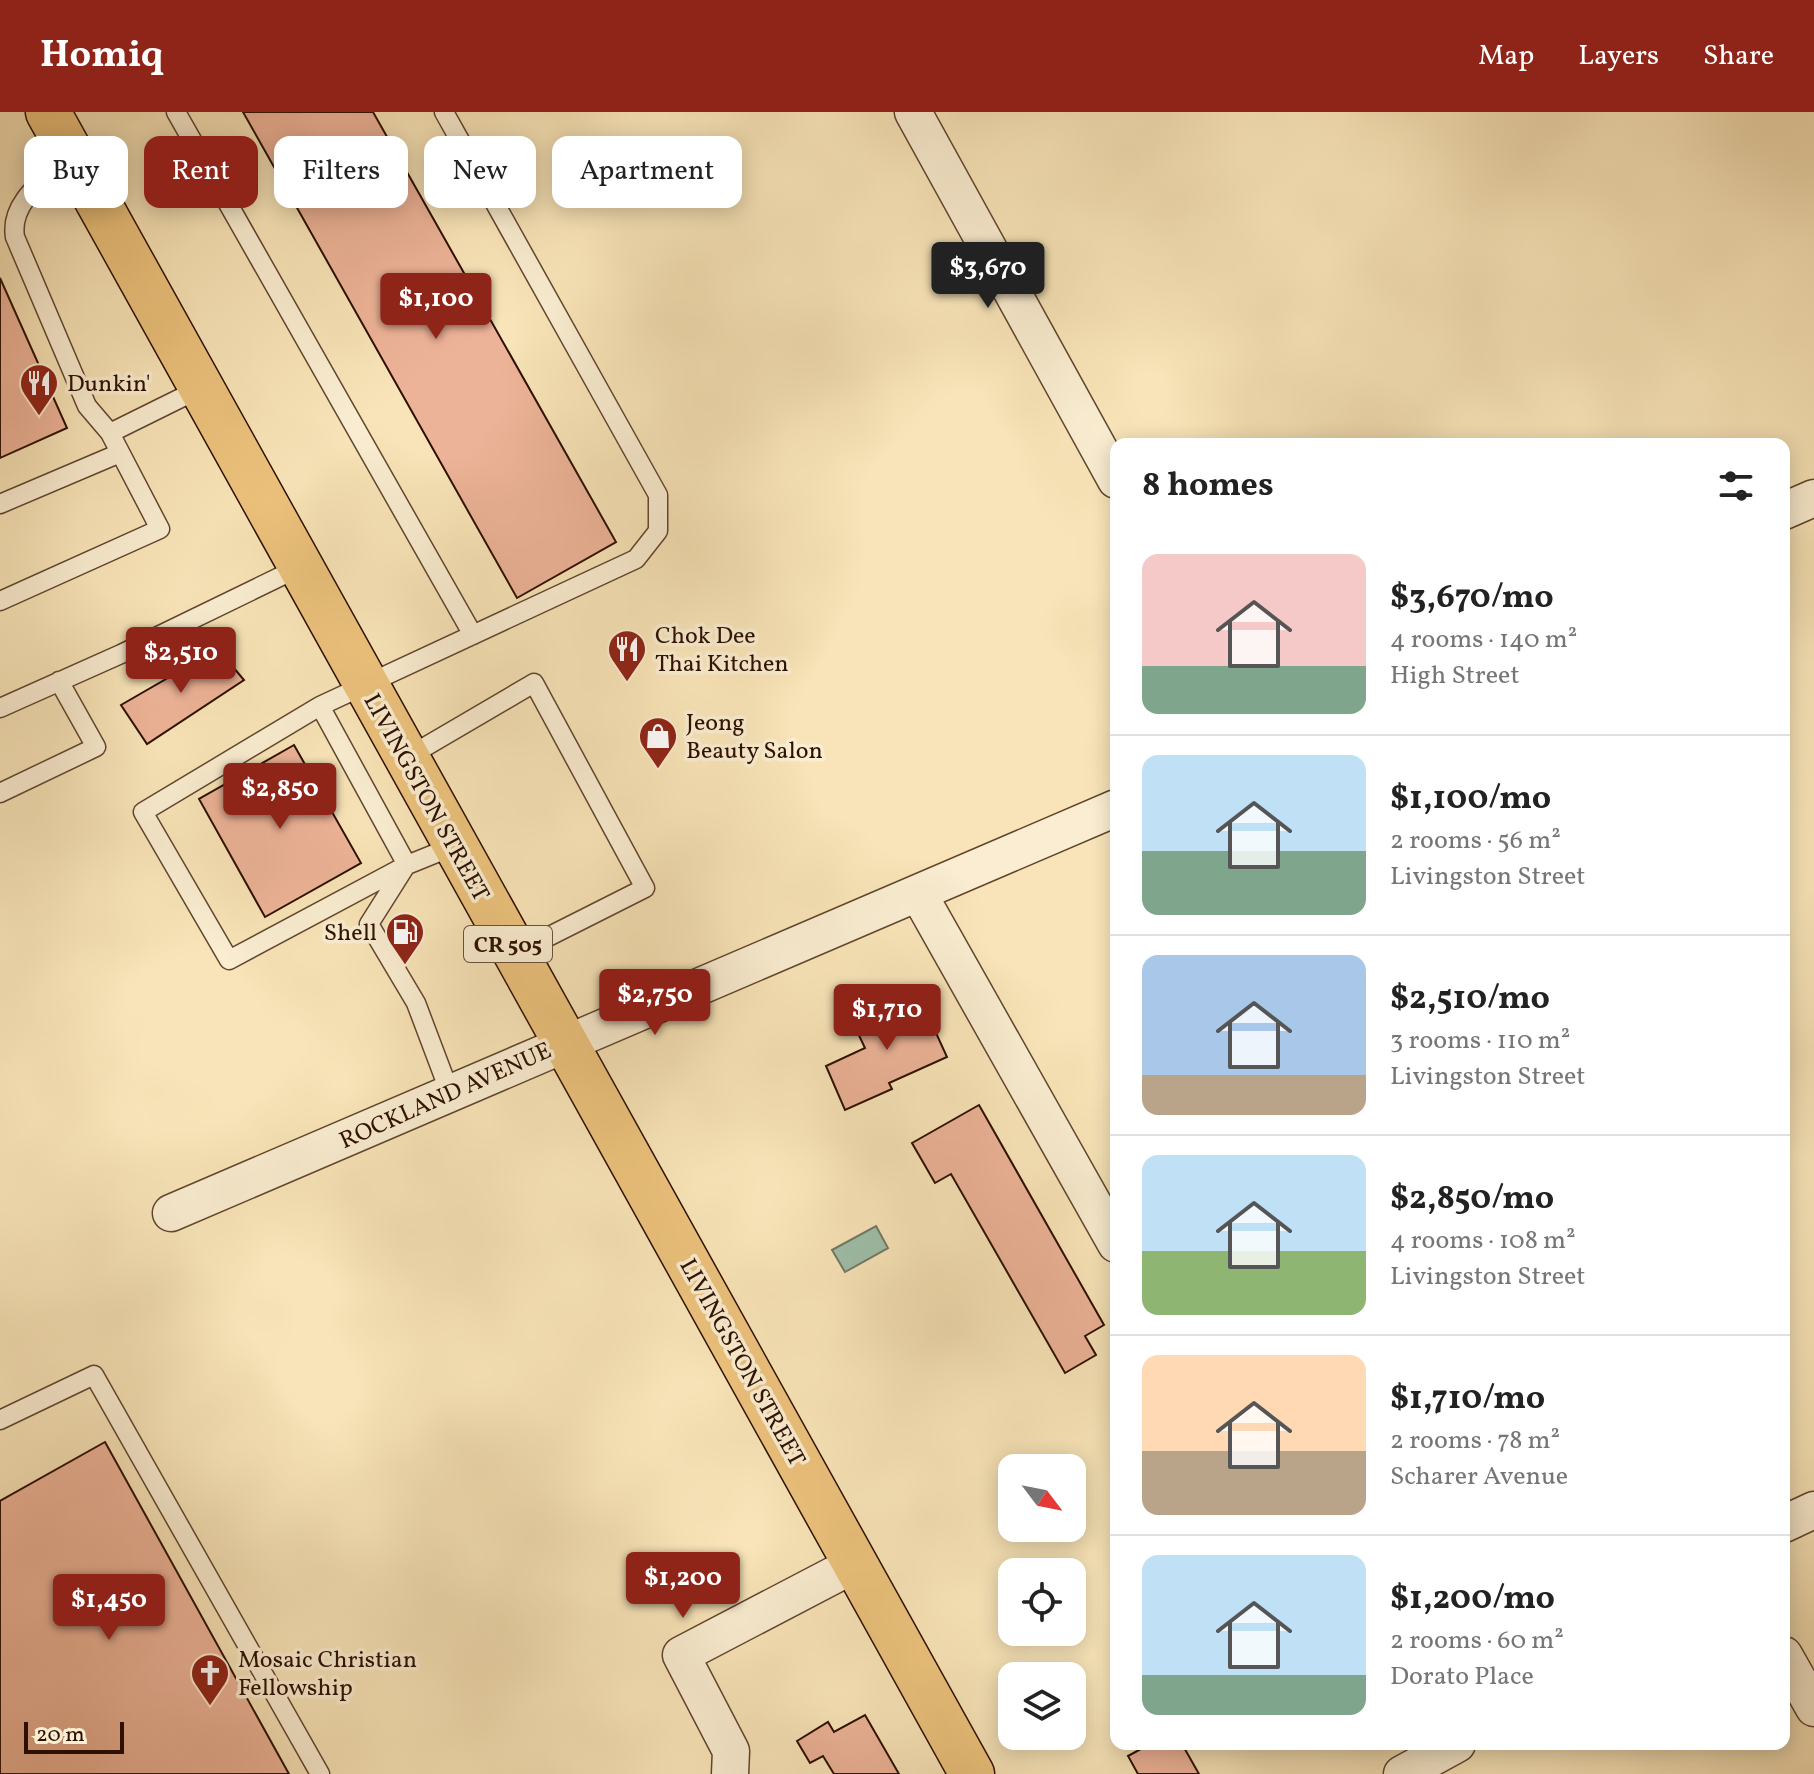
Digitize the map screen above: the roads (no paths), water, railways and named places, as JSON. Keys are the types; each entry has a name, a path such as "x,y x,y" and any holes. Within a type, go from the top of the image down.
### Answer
{"main road":[{"name":"LIVINGSTON STREET","path":"48,112 61,136"},
{"name":"LIVINGSTON STREET","path":"101,208 972,1774"}],"street":[{"path":"913,112 1110,469"},
{"path":"1790,508 1814,498"},
{"name":"ROCKLAND AVENUE","path":"171,1213 1110,811"},
{"path":"918,893 1110,1233"},
{"path":"1790,1521 1814,1510"},
{"path":"730,1774 731,1751 681,1655 857,1563"},
{"path":"1790,1666 1814,1708"},
{"path":"1406,1765 1442,1750"}],"lane":[{"path":"176,112 473,635"},
{"path":"444,112 658,495 658,531 636,559 320,706 143,812 229,960 407,865 454,846"},
{"path":"0,601 160,529 110,433 87,406 15,237 12,222 24,201"},
{"path":"110,433 201,388"},
{"path":"0,504 120,453"},
{"path":"0,708 300,567"},
{"path":"0,793 96,747 59,681"},
{"path":"406,758 534,683 645,888 514,954"},
{"path":"320,706 407,865"},
{"path":"407,865 369,924 416,1003 450,1093"},
{"path":"0,1420 94,1375 320,1774"}],"place":[{"name":"Dunkin'","path":"39,417"},
{"name":"Chok Dee Thai Kitchen","path":"627,683"},
{"name":"Jeong Beauty Salon","path":"658,770"},
{"name":"Shell","path":"405,966"},
{"name":"Mosaic Christian Fellowship","path":"210,1707"}]}
